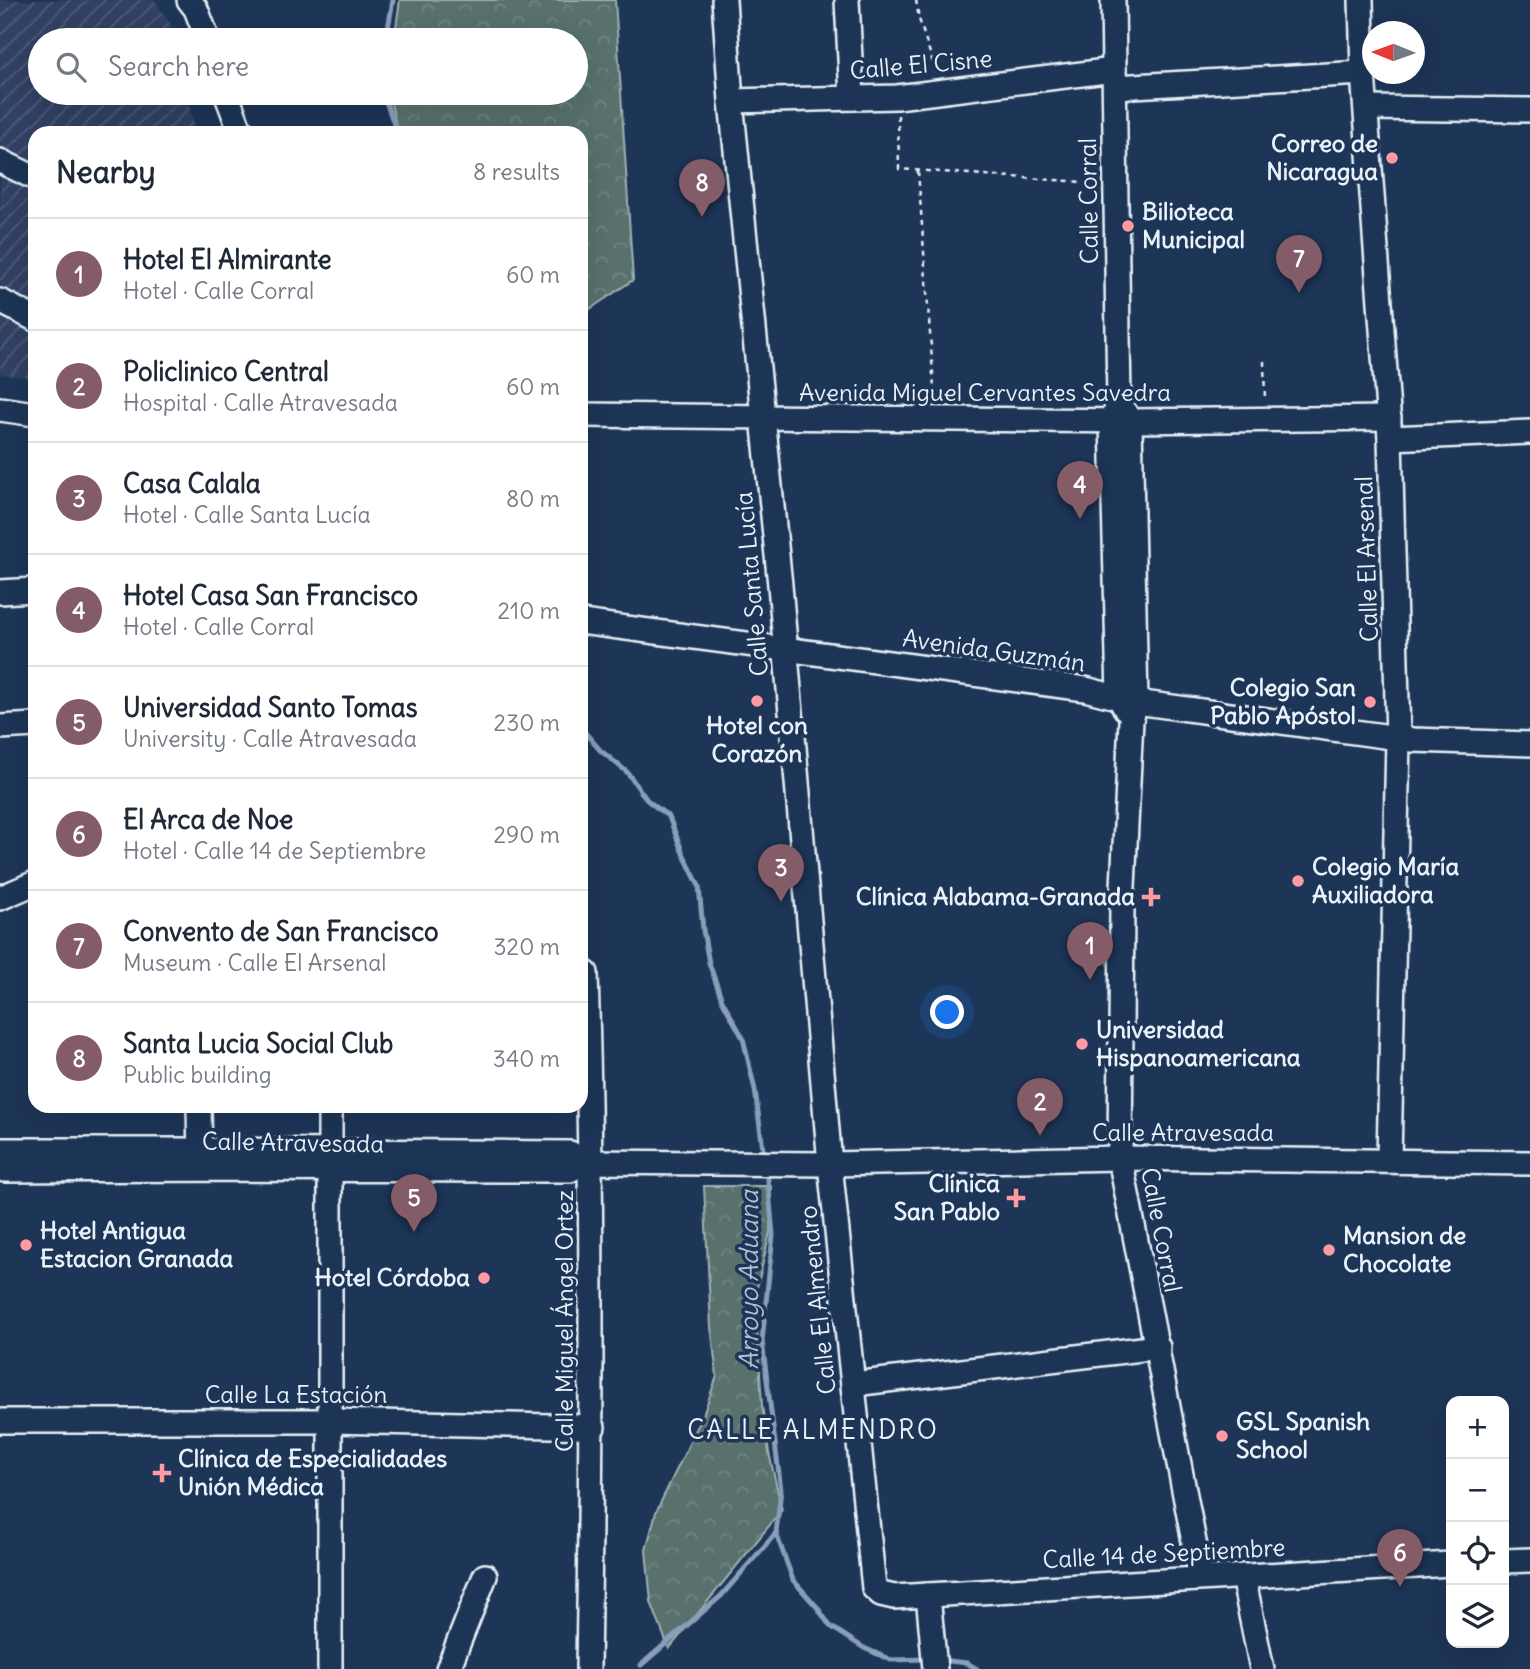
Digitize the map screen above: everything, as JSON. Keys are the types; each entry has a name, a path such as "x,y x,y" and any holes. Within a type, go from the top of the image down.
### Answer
{"street":[{"path":"189,0 196,9 203,28"},
{"name":"Calle Santa Lucía","path":"724,0 731,101 830,1164"},
{"path":"847,0 852,98"},
{"name":"Calle Corral","path":"1113,0 1114,184 1129,706 1122,908 1120,1158 1201,1578"},
{"name":"Calle El Arsenal","path":"1361,0 1362,36"},
{"name":"Calle El Cisne","path":"731,101 897,97 1114,78 1362,73"},
{"name":"Calle El Arsenal","path":"1364,84 1389,428 1398,738 1389,1160"},
{"path":"230,105 238,126"},
{"path":"1366,108 1530,110"},
{"path":"0,161 28,175"},
{"path":"0,301 28,315"},
{"path":"0,409 28,413"},
{"name":"Avenida Miguel Cervantes Savedra","path":"588,415 937,418 1120,415 1530,432"},
{"path":"0,592 28,590"},
{"name":"Avenida Guzmán","path":"588,623 1085,689 1129,706 1398,738 1530,744"},
{"path":"0,727 28,725"},
{"path":"0,898 28,886"},
{"path":"199,1113 200,1159"},
{"path":"330,1113 330,1669"},
{"name":"Calle Miguel Ángel Ortez","path":"587,1113 593,1427 588,1669"},
{"name":"Calle Atravesada","path":"0,1150 88,1159 462,1161 570,1153 588,1162 713,1164 1120,1158 1530,1163"},
{"name":"Calle Atravesada","path":"0,1168 4,1170 88,1159"},
{"name":"Calle El Almendro","path":"830,1164 874,1588 881,1594"},
{"path":"854,1384 1158,1347"},
{"name":"Calle La Estación","path":"0,1421 331,1421 593,1427"},
{"path":"1509,1561 1530,1560"},
{"name":"Calle 14 de Septiembre","path":"881,1594 894,1597 1446,1564"},
{"path":"448,1669 485,1576"},
{"path":"1243,1576 1262,1669"},
{"path":"928,1595 935,1669"}],"path":[{"path":"916,0 919,19 942,92"},
{"path":"897,97 899,169 1114,184"},
{"path":"918,171 937,418"},
{"path":"1264,361 1265,419"}],"shaded area":[{"path":"0,0 155,0 172,28 28,28 28,105 189,105 194,126 28,126 28,378 0,374"}],"green space":[{"path":"400,0 615,0 633,280 588,310 588,126 397,126 392,105 588,105 588,28 396,28"},
{"path":"704,1186 771,1186 770,1232 755,1296 762,1405 769,1453 782,1510 669,1649 651,1602 646,1550 656,1512 703,1415 717,1376 711,1327"}],"waterway":[{"name":"Arroyo Aduana","path":"388,28 393,0"},
{"name":"Arroyo Aduana","path":"387,105 395,126"},
{"name":"Arroyo Aduana","path":"588,736 627,772 647,800 669,817 699,886 709,963 722,1000 743,1038 755,1090 764,1156"},
{"name":"Arroyo Aduana","path":"767,1169 773,1235 762,1341 781,1490 776,1533 793,1580 830,1626 864,1648 891,1660 927,1659"},
{"path":"641,1665 721,1596 776,1533"},
{"name":"Arroyo Aduana","path":"940,1660 967,1663 977,1669"}],"place":[{"name":"Correo de Nicaragua","path":"1392,158"},
{"name":"Santa Lucia Social Club","path":"702,217"},
{"name":"Bilioteca Municipal","path":"1128,226"},
{"name":"Convento de San Francisco","path":"1299,293"},
{"name":"Hotel Casa San Francisco","path":"1080,519"},
{"name":"Hotel con Corazón","path":"757,701"},
{"name":"Colegio San Pablo Apóstol","path":"1370,702"},
{"name":"Colegio María Auxiliadora","path":"1298,881"},
{"name":"Clínica Alabama-Granada","path":"1151,897"},
{"name":"Casa Calala","path":"781,902"},
{"name":"Hotel El Almirante","path":"1090,980"},
{"name":"Universidad Hispanoamericana","path":"1082,1044"},
{"name":"Policlinico Central","path":"1040,1136"},
{"name":"Clínica San Pablo","path":"1016,1198"},
{"name":"Universidad Santo Tomas","path":"414,1232"},
{"name":"Hotel Antigua Estacion Granada","path":"26,1245"},
{"name":"Mansion de Chocolate","path":"1329,1250"},
{"name":"Hotel Córdoba","path":"484,1278"},
{"name":"GSL Spanish School","path":"1222,1436"},
{"name":"Clínica de Especialidades Unión Médica","path":"162,1473"},
{"name":"El Arca de Noe","path":"1400,1587"}],"district":[{"name":"CALLE ALMENDRO","path":"813,1430"}]}
